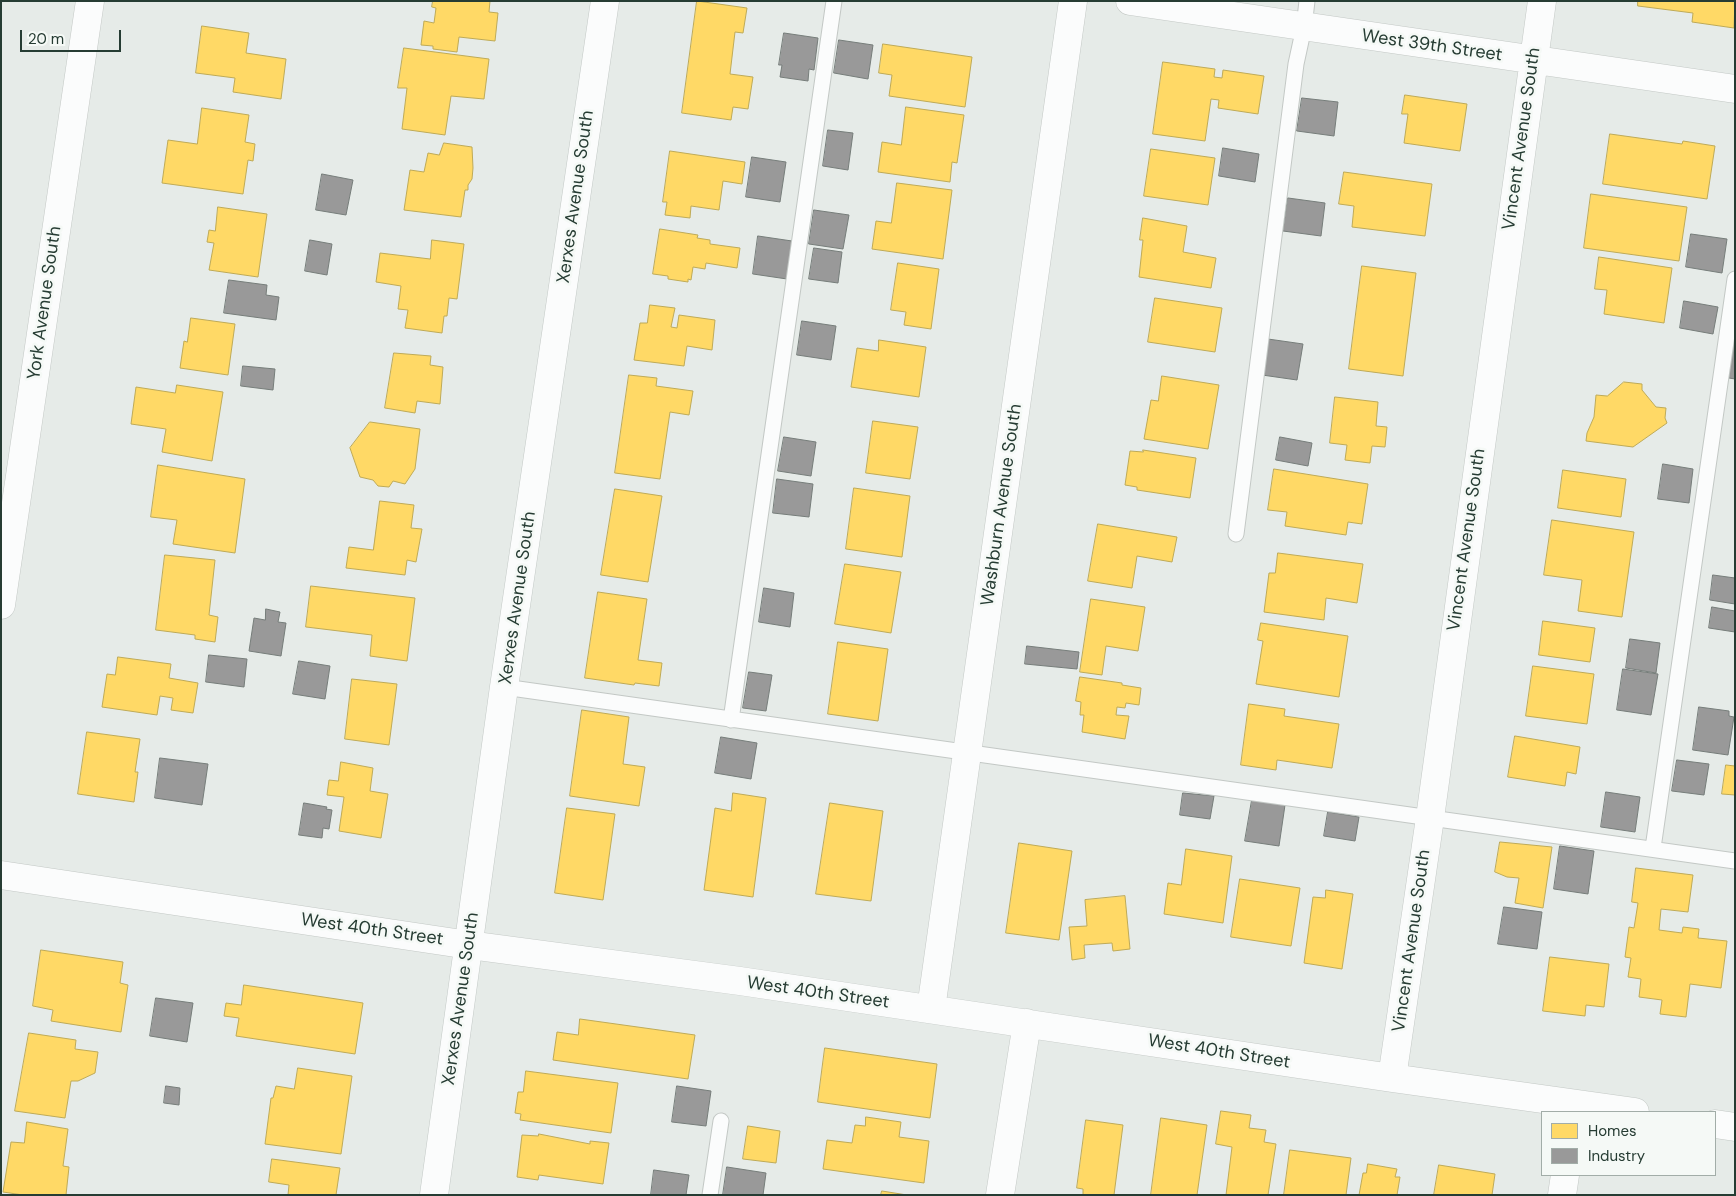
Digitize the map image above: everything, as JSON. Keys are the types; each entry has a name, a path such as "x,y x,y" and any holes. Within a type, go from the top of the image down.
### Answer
{"street":[{"name":"York Avenue South","path":"1,605 90,1"},
{"name":"Xerxes Avenue South","path":"434,1195 504,687 605,1"},
{"name":"Washburn Avenue South","path":"931,1010 1073,1"},
{"name":"West 39th Street","path":"1130,1 1306,14 1533,60 1735,89"},
{"name":"Vincent Avenue South","path":"1392,1078 1430,818 1542,1"},
{"name":"West 40th Street","path":"1,875 469,945 740,981 1027,1023 1392,1078 1575,1108 1619,1111"},
{"path":"1000,1195 1027,1023"},
{"path":"1716,1124 1735,1127"},
{"path":"1562,1195 1565,1176"}],"lane":[{"path":"731,720 834,1"},
{"path":"1236,534 1296,64 1306,14"},
{"path":"1653,848 1735,279"},
{"path":"504,687 1735,861"},
{"path":"710,1195 721,1121"}],"building: Homes":[{"path":"433,1 490,1 489,12 498,13 495,41 459,37 457,52 433,49 433,46 421,45 424,21 434,23 436,8 432,7"},
{"path":"697,1 747,8 743,33 735,32 730,74 753,77 748,109 733,107 731,120 682,113"},
{"path":"1638,1 1735,1 1734,28 1692,22 1693,13 1638,6"},
{"path":"202,26 249,33 246,53 286,59 281,99 233,92 235,78 196,73"},
{"path":"883,44 972,57 965,107 889,96 892,75 879,73"},
{"path":"404,48 489,59 484,99 451,96 445,135 402,129 407,88 398,88"},
{"path":"1163,62 1215,69 1214,77 1222,78 1223,70 1264,76 1258,114 1218,108 1219,100 1211,99 1205,141 1153,134"},
{"path":"1405,95 1467,104 1460,151 1404,143 1408,114 1402,114"},
{"path":"906,107 964,115 957,163 952,162 950,182 878,172 882,142 901,145"},
{"path":"202,108 249,115 245,142 255,144 253,161 248,160 243,194 162,183 168,140 197,144"},
{"path":"1610,134 1682,144 1683,141 1715,146 1707,199 1603,184"},
{"path":"444,143 472,147 472,179 468,185 468,190 465,190 461,217 404,210 410,170 424,172 428,153 439,155"},
{"path":"1151,149 1215,158 1208,205 1144,196"},
{"path":"670,151 745,162 742,184 723,181 719,210 691,206 690,218 665,215 667,202 663,202"},
{"path":"1344,172 1432,184 1425,236 1352,227 1354,206 1339,204"},
{"path":"897,183 952,190 943,259 872,249 876,221 891,223"},
{"path":"1591,194 1687,207 1679,261 1584,248"},
{"path":"218,207 267,214 258,277 209,270 214,243 207,242 209,230 215,231"},
{"path":"1143,218 1187,226 1183,252 1216,258 1211,288 1139,277 1143,240 1140,240"},
{"path":"660,229 698,235 697,238 710,240 710,244 740,248 737,268 706,263 705,269 693,267 691,280 688,279 688,282 668,279 668,276 653,274"},
{"path":"432,240 464,244 457,299 449,298 447,316 444,316 442,333 405,328 408,310 398,309 401,286 376,282 380,253 430,259"},
{"path":"1599,257 1672,268 1664,323 1604,314 1607,290 1595,289"},
{"path":"898,263 939,269 931,329 904,325 906,312 891,310"},
{"path":"1362,266 1416,273 1403,376 1349,369"},
{"path":"1155,298 1222,308 1215,352 1148,342"},
{"path":"650,305 675,308 671,327 677,328 679,315 715,320 712,350 687,346 684,366 634,360 640,323 647,323"},
{"path":"191,318 235,324 228,375 180,368 184,341 187,342"},
{"path":"879,340 926,347 919,397 851,387 857,348 878,351"},
{"path":"394,353 431,356 430,365 443,367 440,404 417,401 415,413 385,408"},
{"path":"629,375 657,378 656,386 693,391 689,415 670,412 660,479 615,473"},
{"path":"1162,376 1219,385 1208,449 1144,439 1151,400 1158,401"},
{"path":"1624,382 1642,384 1642,390 1656,407 1666,408 1665,418 1667,423 1633,447 1586,441 1587,433 1594,417 1596,395 1607,396"},
{"path":"177,385 223,392 212,461 162,452 166,429 131,424 136,387 175,393"},
{"path":"1335,397 1378,402 1376,426 1387,427 1385,447 1372,446 1370,463 1345,460 1347,445 1330,443"},
{"path":"873,421 918,427 910,479 866,473"},
{"path":"370,422 420,429 415,469 405,484 393,481 389,487 378,486 373,480 360,477 350,448"},
{"path":"1143,450 1196,458 1190,498 1137,490 1137,487 1125,485 1130,451 1143,452"},
{"path":"158,465 245,479 235,553 173,544 177,520 151,517"},
{"path":"1274,469 1368,484 1362,524 1348,522 1346,535 1285,526 1287,512 1268,510"},
{"path":"1563,470 1626,479 1621,517 1558,508"},
{"path":"854,488 910,496 902,557 846,549"},
{"path":"615,489 662,496 648,582 601,575"},
{"path":"380,501 414,505 411,528 422,529 416,562 407,560 405,575 346,568 349,547 373,550"},
{"path":"1552,520 1634,532 1622,617 1578,611 1582,580 1544,575"},
{"path":"1098,524 1177,537 1172,562 1137,556 1132,588 1088,581"},
{"path":"1278,553 1363,564 1357,603 1326,598 1324,620 1264,612 1269,573 1275,573"},
{"path":"165,555 215,560 209,615 218,617 215,642 195,639 195,635 156,630"},
{"path":"845,564 901,572 891,633 835,624"},
{"path":"311,586 415,598 407,661 370,656 372,635 306,627"},
{"path":"598,592 647,599 638,660 662,663 659,686 635,683 634,685 585,678"},
{"path":"1091,599 1145,607 1138,651 1106,646 1102,675 1080,672"},
{"path":"1543,621 1595,628 1590,662 1539,655"},
{"path":"1261,623 1348,636 1339,697 1256,684 1263,641 1258,640"},
{"path":"838,642 888,649 878,721 828,714"},
{"path":"118,657 171,664 169,678 198,683 193,713 171,710 173,698 160,696 157,715 102,707 107,674 115,675"},
{"path":"1533,666 1594,674 1587,724 1526,716"},
{"path":"1080,677 1122,683 1122,685 1141,688 1139,705 1126,703 1125,708 1117,707 1116,715 1129,716 1125,739 1082,732 1084,715 1080,715 1081,702 1076,701"},
{"path":"352,679 397,684 389,745 345,739"},
{"path":"1249,704 1285,709 1284,716 1339,724 1332,768 1277,760 1276,770 1241,765"},
{"path":"582,710 629,717 623,764 645,767 639,806 570,796"},
{"path":"87,732 140,739 135,772 138,772 134,802 78,794"},
{"path":"1515,736 1580,747 1576,774 1567,772 1565,786 1508,777"},
{"path":"341,762 373,768 370,791 388,794 381,838 339,831 344,797 327,795 329,780 338,781"},
{"path":"1726,765 1735,766 1735,795 1722,794"},
{"path":"733,793 766,798 753,897 704,890 715,808 731,811"},
{"path":"830,803 883,811 871,901 816,894"},
{"path":"567,808 615,814 603,900 555,893"},
{"path":"1500,842 1552,847 1543,908 1515,903 1519,878 1507,877 1495,872"},
{"path":"1019,843 1072,851 1059,940 1006,933"},
{"path":"1186,849 1232,856 1223,923 1164,914 1168,883 1181,885"},
{"path":"1636,868 1693,875 1688,912 1661,909 1659,930 1682,933 1683,927 1699,929 1698,938 1727,941 1721,988 1690,984 1686,1017 1660,1014 1662,1000 1639,997 1641,979 1628,977 1631,958 1625,957 1629,927 1634,928 1638,903 1632,902"},
{"path":"1240,879 1300,888 1291,946 1231,937"},
{"path":"1326,890 1353,894 1342,969 1304,963 1313,897 1325,898"},
{"path":"1125,896 1130,949 1113,951 1112,943 1084,945 1085,958 1072,960 1069,927 1087,926 1085,900"},
{"path":"41,950 123,962 120,983 128,985 121,1032 51,1021 53,1010 33,1006"},
{"path":"1550,957 1609,964 1604,1007 1586,1005 1585,1016 1543,1011"},
{"path":"244,985 363,1003 355,1054 236,1036 239,1018 224,1016 226,1003 241,1005"},
{"path":"580,1019 695,1035 688,1079 553,1060 557,1032 578,1035"},
{"path":"29,1033 76,1040 75,1049 98,1052 95,1073 78,1081 71,1081 65,1118 15,1111"},
{"path":"825,1048 937,1064 930,1118 818,1102"},
{"path":"298,1068 352,1076 341,1154 265,1144 271,1098 273,1098 276,1086 294,1089"},
{"path":"526,1071 618,1083 611,1133 520,1120 521,1114 515,1113 518,1092 523,1092"},
{"path":"1221,1111 1251,1115 1249,1128 1266,1130 1264,1142 1276,1144 1268,1195 1226,1195 1232,1147 1216,1144"},
{"path":"866,1117 901,1122 899,1137 929,1141 924,1183 823,1169 827,1140 852,1143 855,1125 865,1126"},
{"path":"1161,1118 1207,1125 1197,1195 1151,1195"},
{"path":"1086,1120 1123,1125 1114,1195 1083,1195 1083,1189 1077,1188"},
{"path":"27,1122 68,1129 63,1166 69,1167 66,1195 23,1195 3,1192 11,1142 24,1143"},
{"path":"748,1126 780,1131 776,1163 743,1159"},
{"path":"539,1134 590,1144 590,1141 609,1143 603,1184 539,1175 538,1180 517,1177 522,1135 538,1136"},
{"path":"1290,1150 1351,1158 1346,1195 1284,1195"},
{"path":"272,1159 340,1168 336,1195 288,1195 289,1185 269,1182"},
{"path":"1368,1164 1397,1169 1395,1177 1400,1177 1397,1195 1359,1195 1363,1173 1366,1173"},
{"path":"1439,1165 1495,1174 1492,1195 1434,1195"},
{"path":"882,1191 907,1195 881,1195"}],"building: Industry":[{"path":"784,33 818,38 814,70 809,69 808,81 780,77 782,65 779,65"},
{"path":"839,40 873,45 868,79 834,73"},
{"path":"1302,98 1338,102 1334,136 1297,131"},
{"path":"828,130 853,133 848,170 823,166"},
{"path":"1223,148 1259,154 1255,182 1219,176"},
{"path":"752,157 786,162 780,202 746,197"},
{"path":"322,174 353,180 346,215 316,210"},
{"path":"1288,198 1325,203 1321,236 1283,231"},
{"path":"814,210 849,215 843,249 809,244"},
{"path":"1691,234 1727,239 1722,273 1686,267"},
{"path":"758,236 792,241 787,279 753,274"},
{"path":"310,240 332,244 327,275 305,271"},
{"path":"814,248 842,252 838,283 809,279"},
{"path":"229,280 267,285 266,295 279,297 276,320 224,313"},
{"path":"1684,301 1718,307 1713,334 1680,328"},
{"path":"802,321 836,326 831,360 797,355"},
{"path":"1268,339 1303,344 1297,380 1262,375"},
{"path":"1733,344 1735,345 1735,379 1729,378"},
{"path":"243,366 275,369 273,390 241,386"},
{"path":"784,437 816,442 811,476 778,471"},
{"path":"1280,437 1312,443 1308,466 1276,460"},
{"path":"1663,464 1693,469 1689,503 1658,499"},
{"path":"777,479 813,484 809,517 773,513"},
{"path":"1713,575 1735,578 1735,604 1710,600"},
{"path":"764,588 794,593 790,627 759,622"},
{"path":"1712,607 1735,611 1735,632 1709,628"},
{"path":"266,609 280,612 278,622 286,623 281,656 249,651 254,618 265,620"},
{"path":"1630,639 1660,643 1656,673 1626,668"},
{"path":"1027,646 1079,652 1077,669 1025,664"},
{"path":"209,655 247,659 244,687 206,682"},
{"path":"299,661 330,666 325,699 293,694"},
{"path":"1623,669 1658,674 1651,715 1617,710"},
{"path":"749,672 772,675 766,711 743,708"},
{"path":"1699,707 1729,711 1729,716 1734,717 1728,755 1693,750"},
{"path":"721,737 757,743 751,779 715,773"},
{"path":"160,758 208,764 202,805 155,798"},
{"path":"1677,760 1709,764 1704,795 1672,791"},
{"path":"1606,792 1640,797 1635,832 1601,827"},
{"path":"1183,793 1214,796 1210,819 1180,815"},
{"path":"1252,800 1285,805 1279,846 1245,841"},
{"path":"304,803 327,807 326,809 332,810 329,829 323,828 322,838 299,835"},
{"path":"1328,812 1359,817 1355,841 1324,836"},
{"path":"1560,846 1594,851 1588,894 1554,889"},
{"path":"1504,907 1542,912 1537,949 1498,944"},
{"path":"156,998 193,1003 187,1042 150,1036"},
{"path":"166,1086 180,1088 179,1105 164,1103"},
{"path":"677,1086 711,1091 706,1126 672,1122"},
{"path":"727,1167 766,1173 763,1195 723,1195"},
{"path":"654,1170 689,1175 686,1195 651,1195"}]}
